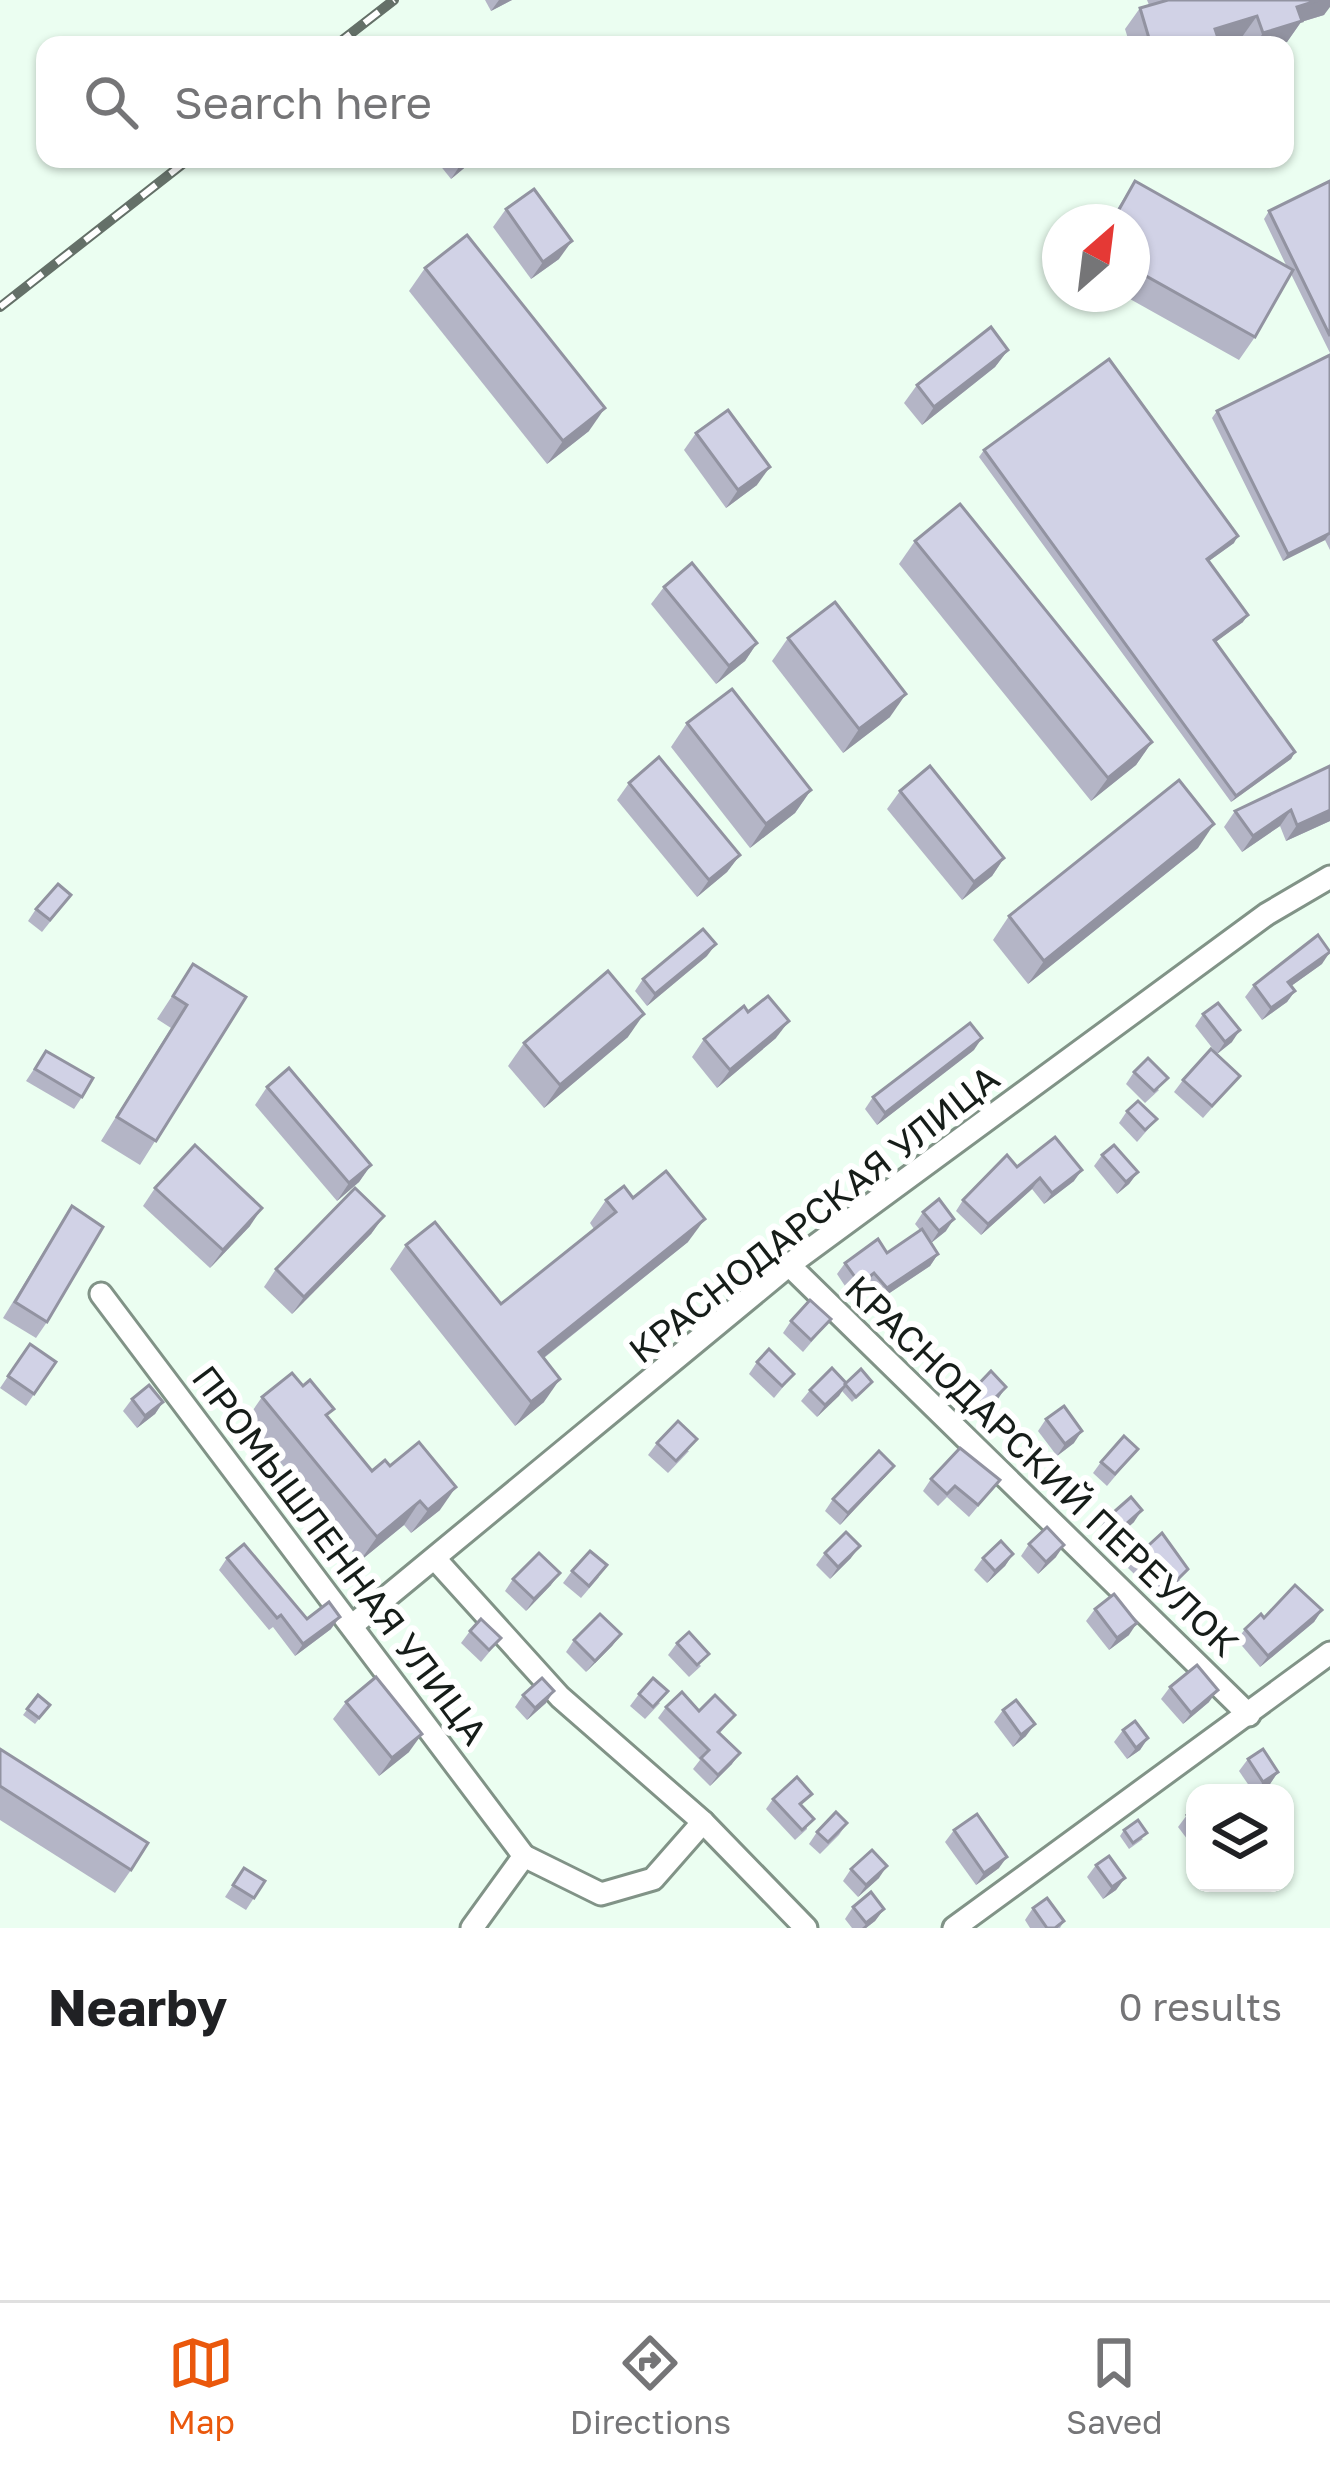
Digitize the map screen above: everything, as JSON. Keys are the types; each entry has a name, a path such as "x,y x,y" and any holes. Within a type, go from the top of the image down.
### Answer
{"street":[{"name":"КРАСНОДАРСКАЯ УЛИЦА","path":"354,1624 436,1561 789,1265 1267,914 1330,877"},
{"name":"КРАСНОДАРСКИЙ ПЕРЕУЛОК","path":"789,1265 1249,1715"},
{"name":"ПРОМЫШЛЕННАЯ УЛИЦА","path":"101,1294 354,1624 524,1856"},
{"path":"436,1561 560,1696 703,1822 806,1928"},
{"path":"954,1928 1330,1653"},
{"path":"472,1928 524,1856 601,1894 653,1879 703,1822"}],"building":[{"path":"1168,0 1319,0 1297,7 1302,21 1263,33 1257,16 1215,29 1217,36 1148,36 1140,8"},
{"path":"1135,181 1293,270 1255,337 1150,278 1150,204 1122,204"},
{"path":"1330,181 1330,336 1269,211"},
{"path":"534,189 572,241 543,262 506,209"},
{"path":"467,235 605,408 563,441 425,268"},
{"path":"991,327 1008,350 934,407 917,385"},
{"path":"1330,355 1330,533 1288,554 1217,411"},
{"path":"1109,359 1238,536 1207,559 1248,615 1214,640 1295,752 1236,796 984,450"},
{"path":"728,410 770,467 738,490 696,433"},
{"path":"960,504 1152,742 1108,778 915,541"},
{"path":"692,563 757,643 729,666 664,587"},
{"path":"835,602 906,694 859,729 788,638"},
{"path":"732,689 811,790 766,824 687,723"},
{"path":"659,757 740,855 709,880 629,783"},
{"path":"930,766 1004,858 974,882 900,791"},
{"path":"1330,766 1330,810 1297,825 1291,810 1253,836 1235,811"},
{"path":"1179,780 1214,824 1044,961 1009,916"},
{"path":"58,884 71,895 50,920 36,909"},
{"path":"703,929 716,944 655,994 643,979"},
{"path":"1318,935 1330,952 1288,982 1295,991 1271,1008 1254,985"},
{"path":"193,964 246,997 156,1141 117,1117 187,1005 173,996"},
{"path":"608,971 644,1014 560,1085 524,1043"},
{"path":"768,996 789,1021 730,1070 704,1039 744,1006 748,1012"},
{"path":"1218,1003 1240,1030 1225,1042 1203,1014"},
{"path":"970,1023 982,1038 885,1113 873,1097"},
{"path":"1211,1049 1240,1076 1212,1106 1183,1080"},
{"path":"46,1051 93,1078 82,1097 35,1069"},
{"path":"1148,1058 1168,1078 1154,1091 1134,1072"},
{"path":"289,1068 371,1165 349,1183 267,1087"},
{"path":"1138,1101 1157,1119 1145,1130 1127,1111"},
{"path":"1055,1137 1082,1170 1052,1193 1040,1178 988,1224 963,1200 1007,1155 1017,1167"},
{"path":"195,1145 262,1208 223,1250 155,1188"},
{"path":"1114,1145 1138,1172 1126,1182 1102,1155"},
{"path":"666,1171 705,1219 539,1352 560,1379 531,1402 406,1245 435,1222 501,1304 616,1212 606,1200 624,1186 633,1198"},
{"path":"355,1188 384,1216 304,1297 276,1269"},
{"path":"939,1199 954,1219 939,1231 923,1212"},
{"path":"72,1206 103,1227 47,1322 15,1302"},
{"path":"922,1229 938,1254 887,1288 874,1273 860,1284 845,1263 878,1239 887,1253"},
{"path":"810,1300 831,1319 811,1340 791,1321"},
{"path":"30,1344 56,1362 34,1394 8,1376"},
{"path":"769,1349 794,1374 782,1386 757,1362"},
{"path":"832,1368 847,1384 825,1405 810,1390"},
{"path":"861,1369 872,1382 856,1397 845,1384"},
{"path":"991,1371 1006,1387 986,1407 971,1392"},
{"path":"292,1373 303,1386 310,1380 334,1409 326,1415 372,1471 385,1460 390,1466 419,1442 456,1487 428,1510 420,1501 377,1537 262,1397"},
{"path":"149,1385 163,1402 145,1416 132,1399"},
{"path":"1064,1406 1082,1431 1065,1444 1046,1419"},
{"path":"678,1421 697,1439 676,1461 657,1443"},
{"path":"1124,1436 1138,1449 1115,1474 1101,1462"},
{"path":"960,1448 1000,1480 978,1505 955,1486 947,1494 931,1479"},
{"path":"879,1451 894,1466 848,1513 833,1499"},
{"path":"1131,1497 1142,1510 1117,1532 1106,1519"},
{"path":"1047,1527 1064,1545 1046,1562 1029,1544"},
{"path":"846,1532 860,1546 838,1567 825,1553"},
{"path":"1162,1533 1188,1569 1169,1588 1137,1556"},
{"path":"1001,1541 1013,1554 995,1571 983,1558"},
{"path":"244,1544 307,1619 329,1602 340,1617 303,1644 227,1558"},
{"path":"590,1551 607,1565 589,1586 572,1571"},
{"path":"539,1553 560,1573 534,1599 513,1579"},
{"path":"1295,1585 1322,1610 1268,1656 1245,1629 1261,1614 1264,1618"},
{"path":"1114,1594 1137,1623 1117,1638 1095,1609"},
{"path":"600,1614 621,1634 595,1661 574,1640"},
{"path":"481,1619 501,1638 489,1650 470,1631"},
{"path":"689,1632 709,1654 697,1665 677,1643"},
{"path":"1197,1665 1218,1690 1191,1713 1170,1687"},
{"path":"376,1677 422,1734 392,1758 346,1702"},
{"path":"542,1678 554,1691 535,1708 523,1695"},
{"path":"653,1678 668,1691 653,1707 639,1694"},
{"path":"682,1692 699,1711 715,1695 735,1715 718,1732 740,1753 718,1775 701,1758 709,1750 666,1707"},
{"path":"38,1695 50,1705 39,1718 27,1709"},
{"path":"1016,1700 1035,1724 1021,1735 1003,1710"},
{"path":"1135,1721 1148,1738 1136,1748 1123,1730"},
{"path":"0,1749 148,1843 131,1870 0,1786"},
{"path":"1263,1749 1278,1772 1263,1782 1248,1759"},
{"path":"797,1777 812,1794 800,1804 814,1819 802,1830 773,1799"},
{"path":"836,1812 847,1823 828,1842 817,1832"},
{"path":"977,1814 1007,1857 984,1873 954,1830"},
{"path":"1138,1820 1147,1833 1133,1843 1124,1830"},
{"path":"872,1850 887,1866 866,1885 851,1869"},
{"path":"1109,1856 1125,1878 1112,1887 1096,1865"},
{"path":"244,1868 265,1881 254,1898 233,1885"},
{"path":"871,1892 884,1909 866,1923 853,1907"},
{"path":"1047,1898 1064,1921 1055,1928 1047,1928 1033,1908"}],"railway":[{"path":"348,36 394,0"},
{"path":"0,307 178,168"}]}
